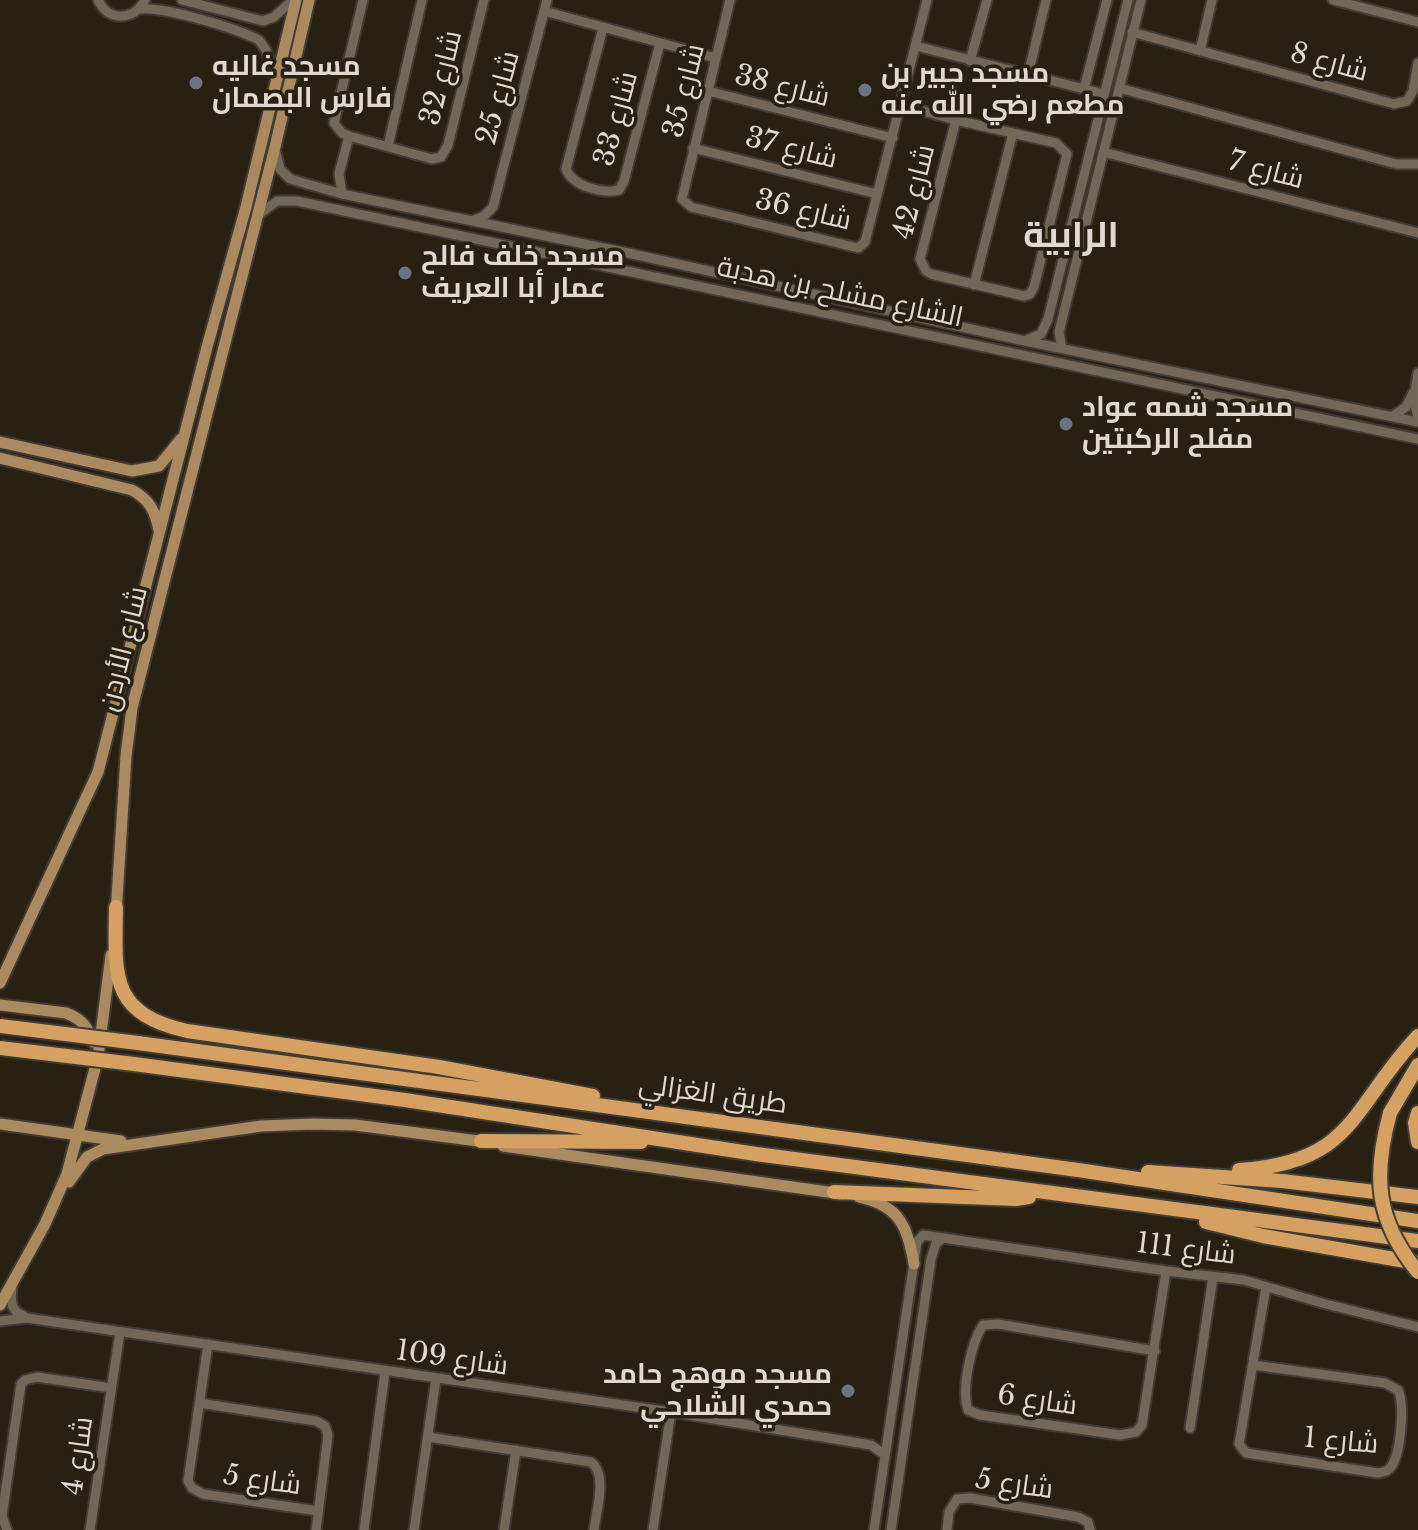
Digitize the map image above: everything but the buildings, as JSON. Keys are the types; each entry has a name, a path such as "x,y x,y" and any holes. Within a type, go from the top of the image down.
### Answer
{"highway":[{"path":"116,907 118,971 122,989 136,1011 159,1024 287,1047 451,1069 684,1116"},
{"name":"طريق الغزالي","path":"0,1026 1078,1170 1418,1221"},
{"path":"1186,1173 1275,1167 1314,1153 1337,1138 1358,1116 1418,1036"},
{"name":"طريق الغزالي","path":"0,1048 405,1100 1048,1194 1418,1241"},
{"path":"1418,1065 1390,1113 1378,1165 1380,1197 1403,1254 1418,1272"},
{"path":"1418,1113 1415,1123 1418,1142"},
{"path":"481,1141 603,1143 666,1140"},
{"path":"1078,1170 1186,1173 1418,1197"},
{"path":"834,1192 1016,1199 1048,1194"},
{"path":"1140,1204 1250,1233 1418,1263"}],"main road":[{"name":"شارع الأردن","path":"0,983 98,772 246,207 295,0"},
{"name":"شارع الأردن","path":"0,1305 45,1224 67,1174 98,1057 116,907 132,708 275,147 309,0"},
{"path":"207,347 215,341 220,346 212,378 212,394"},
{"path":"0,442 65,458 143,471 159,466 168,458 186,432"},
{"path":"0,458 139,493 155,512 160,533"},
{"path":"60,473 68,468 65,458"},
{"path":"140,615 133,656 137,661 145,659"},
{"path":"0,964 30,913"},
{"path":"0,1005 75,1016 86,1024 98,1057"},
{"path":"32,1129 66,1127 75,1123 83,1113"},
{"path":"45,1224 79,1164 103,1149 261,1126 327,1123 481,1141 510,1148 834,1192 876,1201 893,1212 909,1237 914,1264"},
{"path":"0,1124 137,1143"}],"street":[{"path":"182,0 263,21 274,17 295,0"},
{"path":"342,194 339,174 349,136 337,128 334,114 363,0"},
{"name":"شارع 32","path":"388,146 422,0"},
{"name":"شارع 32","path":"349,136 432,159 441,157 448,145 484,0"},
{"name":"شارع 25","path":"493,207 547,0"},
{"name":"شارع 35","path":"682,192 730,0"},
{"name":"شارع 36","path":"682,192 682,199 691,207 853,248 862,246 927,0"},
{"path":"970,61 987,0"},
{"path":"1028,75 1046,0"},
{"path":"1084,89 1107,0"},
{"path":"1025,341 1041,334 1048,319 1128,0"},
{"path":"1062,348 1059,332 1141,0"},
{"path":"1200,51 1212,0"},
{"path":"1333,0 1418,22"},
{"path":"98,2 107,13 119,17 133,14 142,5 259,40 266,50 275,78"},
{"name":"شارع 33","path":"544,11 716,58"},
{"name":"شارع 33","path":"603,28 566,169 569,178 575,182 611,192 619,190 624,181 660,43"},
{"name":"شارع 8","path":"1132,32 1394,104 1407,101 1413,91 1418,63"},
{"path":"916,46 1104,94"},
{"path":"1119,88 1382,160 1418,164"},
{"name":"شارع 38","path":"708,91 893,138"},
{"name":"شارع 42","path":"901,105 1056,143 1067,154 1068,161 1030,294 1019,297 926,271 920,259 956,120"},
{"path":"974,285 1013,133"},
{"path":"275,147 280,169 290,179 300,183"},
{"name":"شارع 37","path":"693,148 877,194"},
{"name":"شارع 7","path":"1103,152 1418,233"},
{"path":"297,201 290,191 300,183"},
{"name":"الشارع مشلح بن هدبة","path":"300,183 1025,341 1418,420"},
{"path":"257,216 277,201 297,201"},
{"name":"الشارع مشلح بن هدبة","path":"297,201 1418,439"},
{"path":"472,221 484,216 493,207 505,229"},
{"path":"1075,210 1080,217 1088,213"},
{"path":"624,269 630,268 633,263 633,257 628,253"},
{"path":"1112,374 1118,367 1115,358"},
{"path":"1136,379 1132,371 1142,364"},
{"path":"1393,416 1406,407 1418,373"},
{"path":"1414,390 1418,420"},
{"path":"874,1530 920,1237 943,1238"},
{"path":"891,1530 934,1248 943,1238"},
{"name":"شارع 111","path":"943,1238 1244,1280 1418,1327"},
{"name":"شارع 6","path":"1155,1351 998,1324 983,1325 975,1338 964,1399 968,1410 980,1415 1128,1435 1136,1432 1142,1425 1155,1351 1166,1271"},
{"path":"1190,1428 1213,1277"},
{"path":"12,1283 11,1304 15,1312 27,1318"},
{"name":"شارع 1","path":"1253,1365 1385,1383 1398,1390 1402,1408 1396,1457 1391,1467 1378,1473 1246,1453 1239,1444 1266,1287"},
{"path":"908,1299 925,1302"},
{"name":"شارع 109","path":"0,1321 27,1318 671,1412 871,1445 885,1455"},
{"name":"شارع 4","path":"90,1530 120,1332"},
{"name":"شارع 5","path":"208,1344 188,1481 192,1488 203,1494 318,1511"},
{"path":"364,1530 385,1372"},
{"name":"شارع 4","path":"7,1530 2,1516 21,1384 37,1377 111,1388"},
{"path":"414,1530 436,1379"},
{"name":"شارع 5","path":"199,1403 316,1421 325,1426 328,1435 316,1530"},
{"path":"653,1530 671,1412"},
{"path":"428,1437 583,1459 596,1466 600,1477 594,1530"},
{"path":"871,1445 888,1437"},
{"path":"504,1530 516,1450"},
{"name":"شارع 5","path":"947,1530 949,1512 957,1499 970,1498 1078,1517 1088,1522 1090,1530"}],"place":[{"name":"مسجد غاليه فارس البصمان","path":"196,83"},
{"name":"مسجد جبير بن مطعم رضي الله عنه","path":"865,90"},
{"name":"مسجد خلف فالح عمار أبا العريف","path":"405,273"},
{"name":"مسجد شمه عواد مفلح الركبتين","path":"1066,424"},
{"name":"مسجد موهج حامد حمدي الشلاحي","path":"848,1391"}],"district":[{"name":"الرابية","path":"1071,237"}]}
